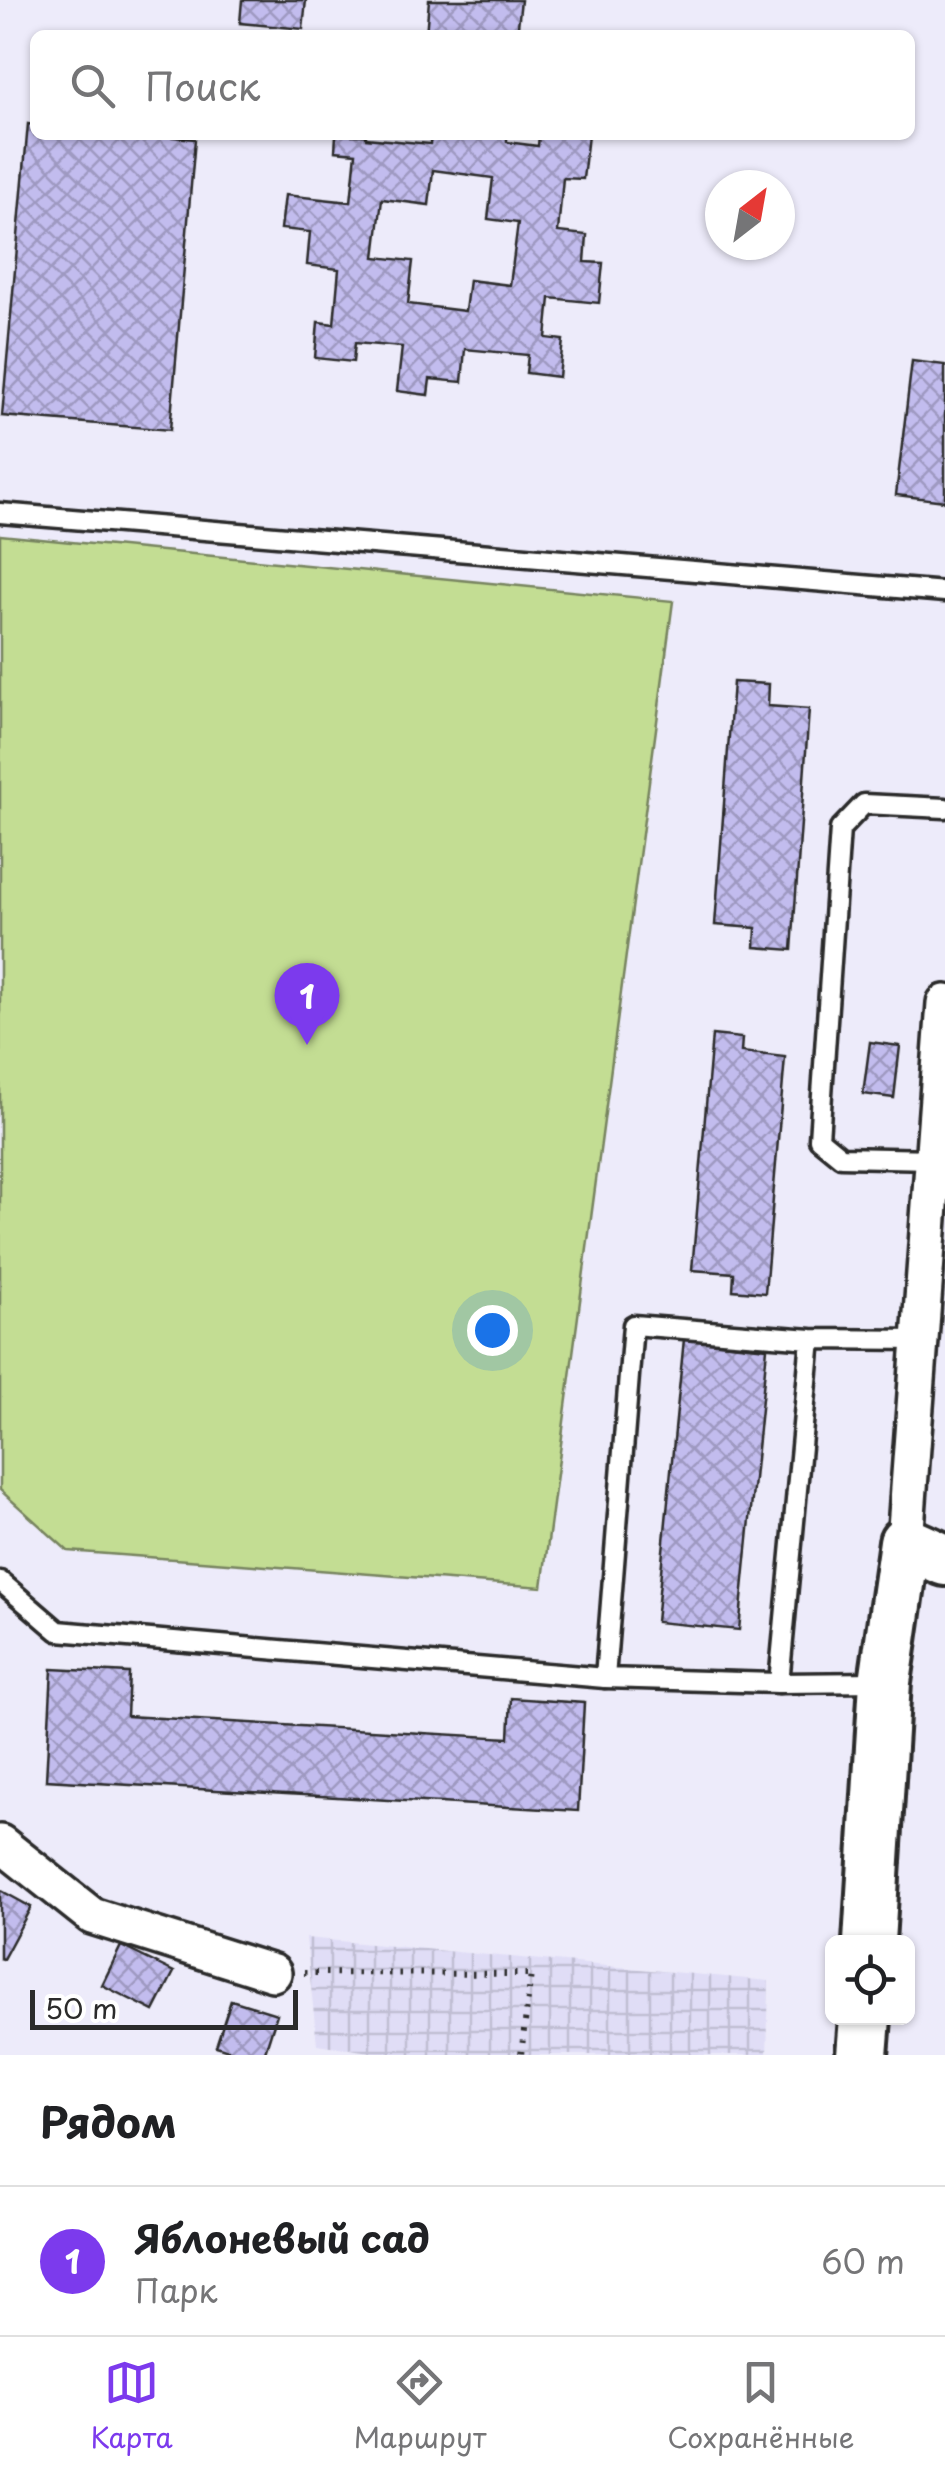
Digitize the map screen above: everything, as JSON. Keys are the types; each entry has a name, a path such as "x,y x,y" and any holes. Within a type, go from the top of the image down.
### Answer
{"street":[{"path":"869,1935 886,1682 925,1551 921,1340 945,1004"},
{"path":"0,1843 92,1916 272,1973"},
{"path":"862,2055 864,2025"}],"lane":[{"path":"0,513 945,592"},
{"path":"934,1160 841,1157 819,1139 840,829 864,804 945,808"},
{"path":"605,1678 633,1325 811,1339 921,1340"},
{"path":"779,1683 811,1339"},
{"path":"0,1581 58,1631 605,1678 886,1682"}],"path":[{"path":"272,1973 531,1974 521,2055"}],"shaded area":[{"path":"306,1938 769,1981 767,2055 389,2055 317,2044"}],"green space":[{"path":"0,535 673,601 542,1587 68,1551 0,1490"}],"building":[{"path":"242,0 306,0 303,29 240,23"},
{"path":"429,0 521,0 518,30 426,30"},
{"path":"28,124 30,140 195,140 170,430 2,416"},
{"path":"336,140 430,144 430,140 507,140 538,146 539,140 587,140 583,179 563,178 558,232 587,235 585,262 603,263 599,303 550,298 546,338 563,340 559,377 526,373 528,355 465,349 462,382 430,379 428,395 397,391 402,347 355,343 353,362 315,358 318,322 334,324 339,269 307,265 310,232 281,229 285,195 351,202 356,153 335,151","holes":["433,170 493,178 488,219 518,223 510,285 469,280 465,311 408,304 413,261 375,257 382,199 429,205"]},
{"path":"912,361 945,365 945,501 896,495"},
{"path":"733,682 769,684 768,706 809,709 792,950 755,947 756,928 715,925"},
{"path":"712,1035 742,1038 741,1052 785,1057 765,1293 733,1290 734,1273 692,1270"},
{"path":"870,1042 900,1046 894,1098 863,1094"},
{"path":"684,1339 767,1348 739,1630 656,1622"},
{"path":"52,1669 129,1673 127,1716 509,1738 511,1698 584,1703 578,1811 46,1780"},
{"path":"0,1890 31,1907 3,1959 0,1958"},
{"path":"121,1946 174,1972 154,2011 102,1985"},
{"path":"231,2000 277,2014 264,2055 243,2055 216,2046"}],"place":[{"name":"Яблоневый сад","path":"307,1045"}]}
